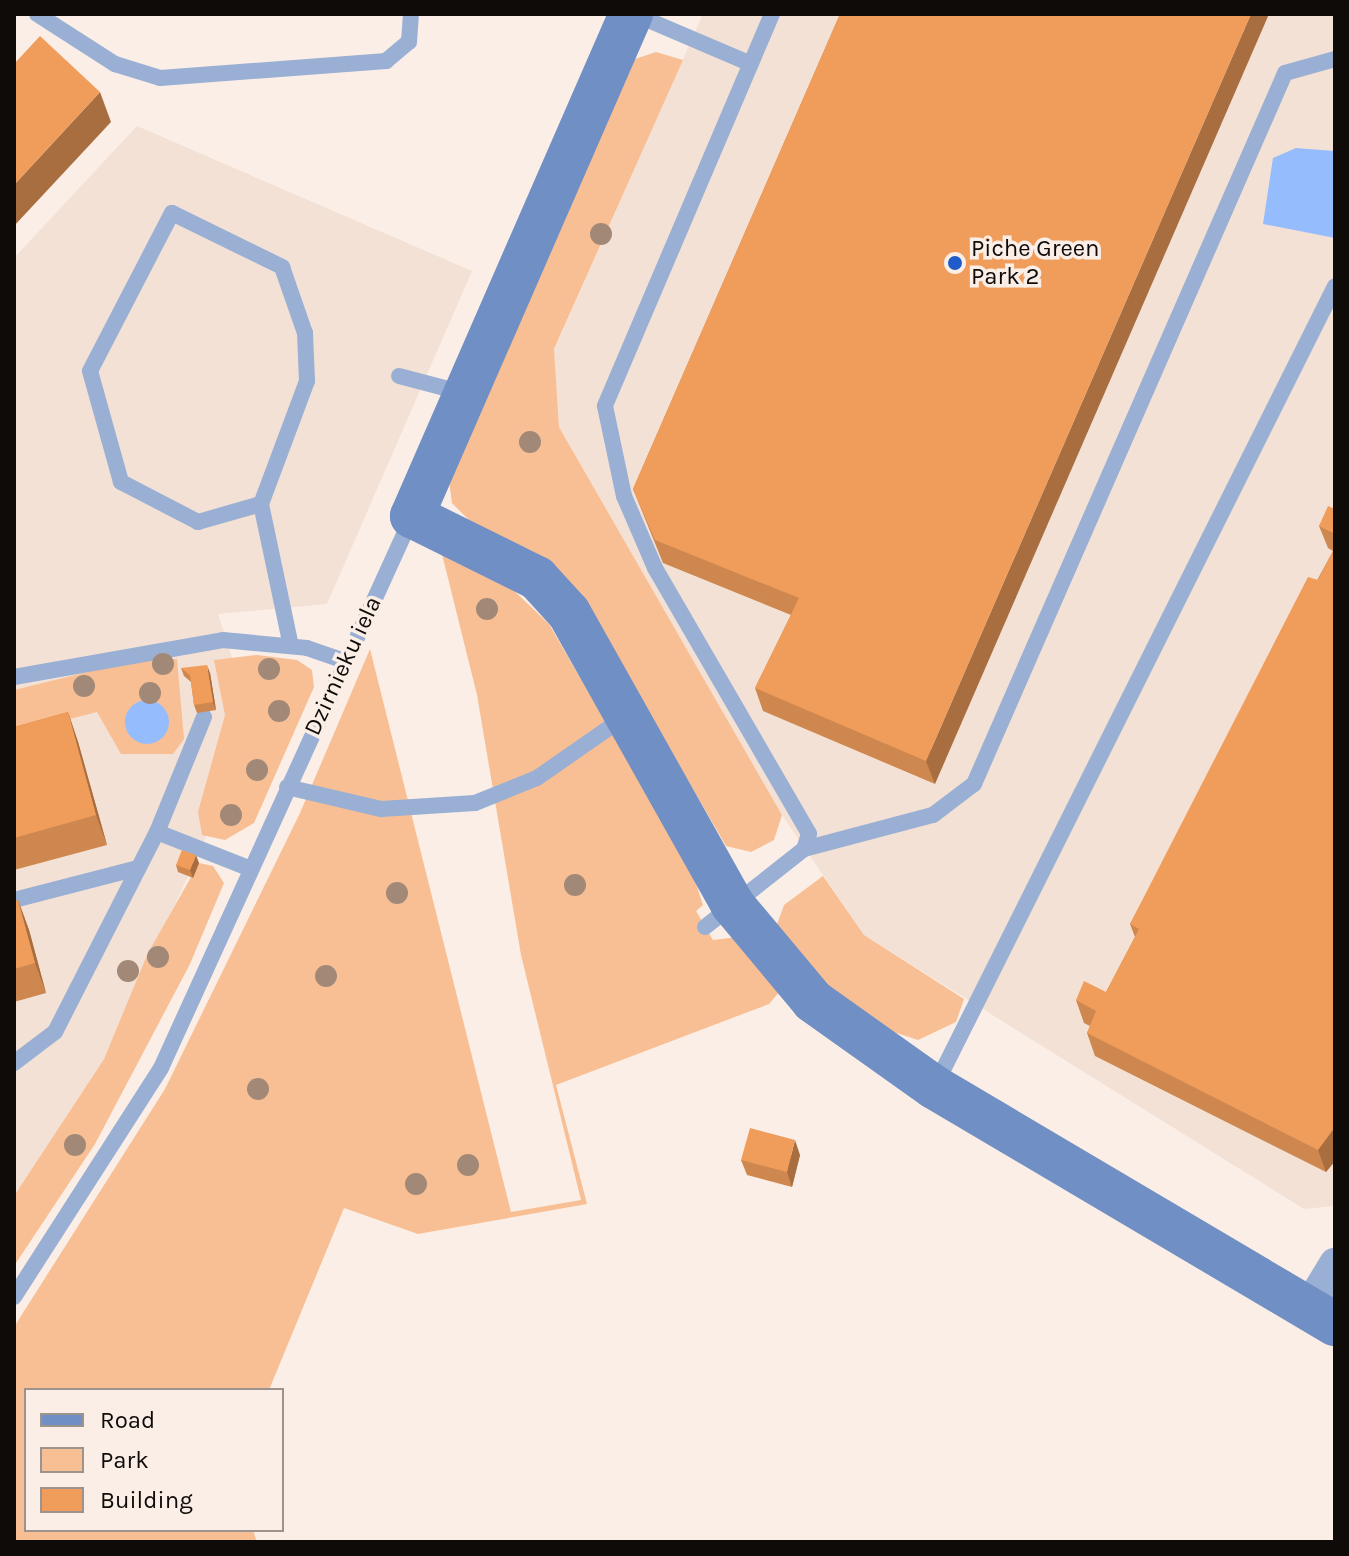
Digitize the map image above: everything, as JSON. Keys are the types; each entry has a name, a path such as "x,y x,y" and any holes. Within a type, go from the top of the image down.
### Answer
{"street":[{"name":"Dzirnieku iela","path":"412,516 633,14"},
{"path":"412,516 537,578 569,613 627,715 719,915 813,1001 934,1087 1321,1316 1335,1264"}],"lane":[{"path":"37,14 115,64 160,78 386,61 409,42 411,14"},
{"path":"633,14 751,64"},
{"path":"772,14 605,406 624,496 655,568 809,834 804,849"},
{"path":"719,915 804,849 933,815 974,784 1285,73 1335,59"},
{"path":"261,504 198,522 121,482 90,371 172,213 282,267 305,333 307,381 261,504 291,646"},
{"path":"934,1087 1335,286"},
{"path":"399,376 466,393"},
{"name":"Dzirnieku iela","path":"14,1297 161,1068 412,516"},
{"path":"14,677 108,655 223,640 291,646 344,661"},
{"path":"287,787 381,809 475,803 537,778 627,715"},
{"path":"14,1063 55,1032 157,832 204,717"},
{"path":"157,832 251,869"},
{"path":"14,900 138,868"}],"shaded area":[{"path":"703,14 1335,14 1334,1206 1304,1209 864,935 782,815 559,427 554,350"},
{"path":"137,126 472,271 327,604 218,614 248,708 243,756 104,1059 14,1196 14,258"}],"green space":[{"path":"656,52 683,60 554,349 559,427 782,815 774,840 751,852 726,846 584,602 552,565 469,520 452,503 449,481 635,59"},
{"path":"441,550 506,583 549,624 692,872 703,905 696,911 713,940 738,937 781,990 769,1004 556,1085 587,1204 418,1234 344,1208 270,1388 24,1388 24,1532 254,1532 257,1542 14,1542 14,1327 165,1089 300,813 370,649 511,1212 581,1200 521,955 477,695"},
{"path":"257,655 297,660 312,670 314,687 254,823 225,840 202,835 198,812 225,715 214,660"},
{"path":"177,659 184,739 173,754 121,754 97,712 14,733 14,690 133,661"},
{"path":"199,863 213,866 224,883 190,964 95,1144 14,1266 14,1196 104,1059 148,953"},
{"path":"823,876 864,935 964,999 956,1022 918,1040 866,1023 782,944 776,927 784,905"}],"water":[{"path":"1296,148 1335,151 1335,238 1263,224 1273,158"},
{"path":"147,700 162,707 169,722 162,737 147,744 132,737 125,722 132,707"}],"building":[{"name":"Piche Green Park 2","path":"840,14 1251,14 926,761 755,688 799,598 655,540 633,489"},
{"path":"40,36 100,92 14,185 14,64"},
{"path":"1328,506 1335,509 1335,534 1319,526"},
{"path":"1335,547 1335,1127 1318,1150 1087,1033 1096,1011 1076,1000 1084,981 1106,992 1139,929 1130,924 1308,577 1318,580"},
{"path":"207,665 213,702 194,705 190,675 181,668"},
{"path":"68,712 96,815 14,838 14,727"},
{"path":"182,850 196,855 190,870 176,865"},
{"path":"18,900 35,963 14,969 14,901"},
{"path":"750,1128 795,1140 787,1172 741,1160"}],"place":[{"name":"Piche Green Park 2","path":"955,263"}]}
